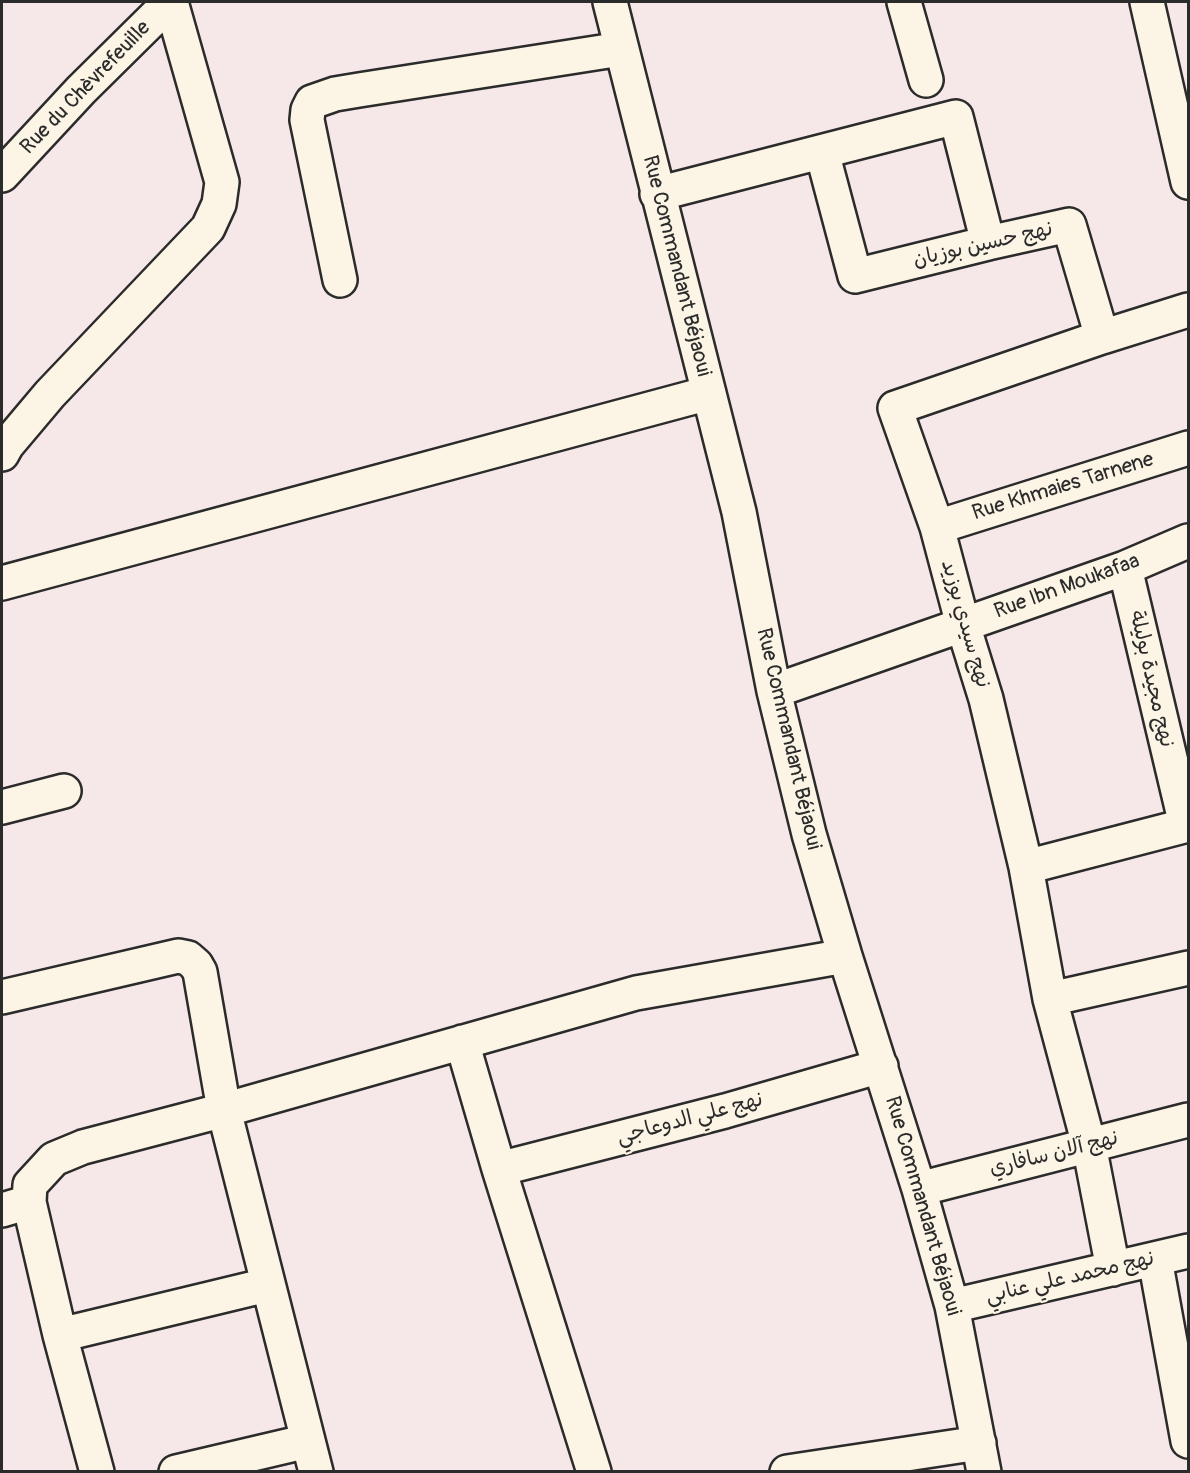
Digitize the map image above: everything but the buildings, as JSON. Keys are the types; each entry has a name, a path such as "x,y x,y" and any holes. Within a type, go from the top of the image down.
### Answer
{"street":[{"name":"Rue du Chèvrefeuille","path":"2,175 81,90 171,2"},
{"path":"2,454 50,394 208,228 219,204 222,182 171,2"},
{"name":"Rue Commandant Béjaoui","path":"610,2 739,512 774,691 809,834 845,956 920,1189 952,1305 982,1457"},
{"path":"904,2 926,80"},
{"path":"1147,2 1188,182"},
{"path":"340,280 307,120 312,102 335,94 621,49"},
{"path":"657,194 956,117 988,243"},
{"name":"نهج حسين بوزيان","path":"822,152 855,276 1069,225 1102,337"},
{"name":"نهج سيدي بوزيد","path":"1113,1269 1089,1145 1050,999 1026,867 986,699 963,625 937,527 896,408 1188,310"},
{"path":"2,583 709,393"},
{"name":"Rue Khmaies Tarnene","path":"937,527 1188,448"},
{"name":"Rue Ibn Moukafaa","path":"774,691 1125,568 1188,541"},
{"name":"نهج مجيدة بوليلة","path":"1125,568 1187,825"},
{"path":"2,807 64,790"},
{"path":"1026,867 1187,825"},
{"path":"2,997 178,956 188,958 200,972 224,1110 312,1456 176,1472"},
{"path":"97,1472 60,1335 15,1206 30,1185 54,1159 83,1147 224,1110 636,993 845,956"},
{"path":"1050,999 1188,968"},
{"path":"462,1042 499,1169 594,1472"},
{"name":"نهج علي الدوعاجي","path":"499,1169 726,1111 881,1066"},
{"name":"نهج آلان سافاري","path":"920,1189 1188,1120"},
{"name":"نهج محمد علي عنابي","path":"952,1305 1188,1251"},
{"path":"1155,1259 1188,1441"},
{"path":"60,1335 267,1285"},
{"path":"788,1472 982,1457"}]}
